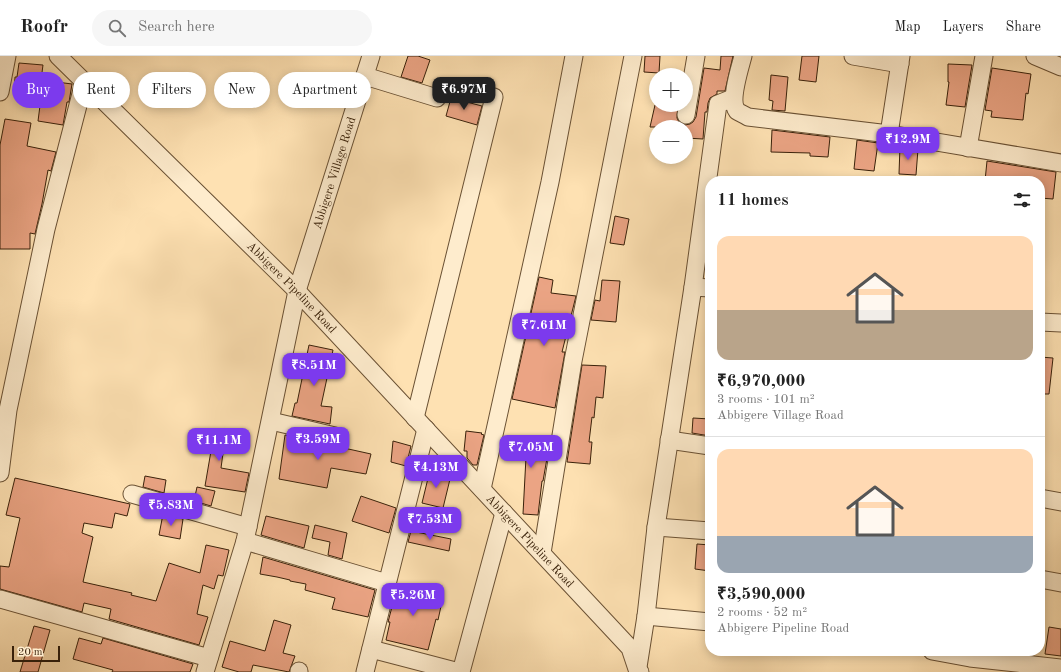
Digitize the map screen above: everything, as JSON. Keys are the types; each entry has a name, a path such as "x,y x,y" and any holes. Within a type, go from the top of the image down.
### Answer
{"street":[{"path":"0,92 7,56"},
{"name":"Abbigere Pipeline Road","path":"58,56 74,72"},
{"name":"Abbigere Village Road","path":"367,72 371,56"},
{"path":"482,489 550,182 574,56"},
{"path":"542,553 573,361 633,56"},
{"path":"686,115 696,56"},
{"path":"743,56 733,98 734,106 738,111 748,117 889,134 1061,163"},
{"path":"853,56 901,60 889,134"},
{"path":"968,148 984,56"},
{"path":"1035,56 1061,67"},
{"path":"371,78 437,98"},
{"path":"365,672 372,649 387,583 420,423 494,97"},
{"path":"708,176 718,104 733,98"},
{"path":"0,473 4,409 46,229 77,108"},
{"name":"Abbigere Pipeline Road","path":"110,108 297,291 542,553 630,648 634,671"},
{"name":"Abbigere Village Road","path":"207,665 246,534 297,291 356,108"},
{"path":"634,671 646,616 656,527 705,199"},
{"path":"693,287 705,288"},
{"path":"1045,322 1061,323"},
{"path":"271,420 335,436"},
{"path":"669,440 705,445"},
{"path":"132,494 387,583"},
{"path":"1045,499 1061,502"},
{"path":"372,649 460,672 504,513"},
{"path":"656,527 705,531"},
{"path":"1045,580 1061,583"},
{"path":"0,599 207,665"},
{"path":"646,616 705,622"},
{"path":"959,656 1061,668"}],"building":[{"path":"408,56 418,56 430,60 422,83 401,77"},
{"path":"645,56 660,56 659,68 649,68 649,72 644,72"},
{"path":"721,56 733,56 725,91 717,91 717,94 710,98 708,103 707,112 705,112 703,139 693,138 693,122 696,117 704,68 720,70"},
{"path":"802,56 819,56 816,82 799,80"},
{"path":"19,63 43,65 42,72 18,72"},
{"path":"948,64 972,65 965,107 946,105 949,82"},
{"path":"992,68 1031,74 1028,94 1026,93 1023,120 991,117 992,111 985,110"},
{"path":"771,75 788,77 785,111 772,110 773,101 769,100"},
{"path":"65,83 72,84 63,125 38,121 40,108 65,108"},
{"path":"451,98 482,106 477,125 446,116"},
{"path":"653,112 677,112 678,120 652,120"},
{"path":"5,119 31,123 27,146 56,152 51,171 48,170 35,234 30,233 30,249 0,249 0,145"},
{"path":"772,130 830,137 828,157 810,156 810,153 771,152"},
{"path":"857,140 878,143 874,171 854,169"},
{"path":"900,146 918,149 916,175 899,174"},
{"path":"987,161 1056,172 1053,199 1045,198 1045,176 986,176"},
{"path":"615,216 629,219 624,245 610,243"},
{"path":"539,277 553,280 551,293 576,296 562,352 565,352 555,408 512,399"},
{"path":"602,280 620,281 616,322 591,320 595,300 600,301"},
{"path":"309,345 333,350 321,406 332,407 330,424 292,416 295,403 297,403"},
{"path":"1045,357 1053,358 1049,394 1045,394"},
{"path":"582,365 606,366 603,398 596,397 594,418 592,417 589,442 592,442 590,464 567,462"},
{"path":"693,418 705,419 705,435 692,433"},
{"path":"215,429 226,431 221,468 249,473 245,492 205,486 211,451 193,450 195,430 214,432"},
{"path":"466,431 482,433 481,434 484,435 477,465 473,465 467,458 467,451 464,451"},
{"path":"285,435 371,454 366,474 331,468 327,488 279,479"},
{"path":"531,438 550,441 542,481 538,515 523,514 526,457 500,452 503,439 530,444"},
{"path":"393,441 411,446 406,466 391,462"},
{"path":"430,470 451,475 443,508 422,503"},
{"path":"145,476 166,480 164,493 143,487"},
{"path":"15,478 130,504 127,516 115,513 112,528 84,523 82,533 93,537 83,582 132,593 131,595 156,601 169,563 200,573 206,545 229,550 223,576 218,575 214,589 203,585 197,614 208,617 199,645 109,619 111,609 84,603 82,612 0,589 0,566 9,567 20,518 6,515"},
{"path":"197,487 215,491 211,506 194,501"},
{"path":"361,496 396,508 389,533 352,521"},
{"path":"163,514 183,519 180,539 159,535"},
{"path":"266,516 309,526 304,548 261,535"},
{"path":"315,525 347,533 342,559 328,555 330,542 312,538"},
{"path":"411,531 451,539 449,551 408,542"},
{"path":"697,544 705,545 705,570 695,569"},
{"path":"263,557 375,590 368,617 332,609 335,598 305,590 306,584 260,574"},
{"path":"398,584 417,588 417,591 428,592 428,594 443,597 438,620 436,619 428,650 386,640 390,622 388,622"},
{"path":"274,620 291,625 283,653 295,656 289,672 253,665 251,672 239,672 222,667 230,641 265,651"},
{"path":"34,626 50,630 38,672 20,672"},
{"path":"1049,627 1061,629 1061,656 1045,654"},
{"path":"79,638 101,644 103,638 193,664 190,672 112,672 113,670 73,659"}]}
